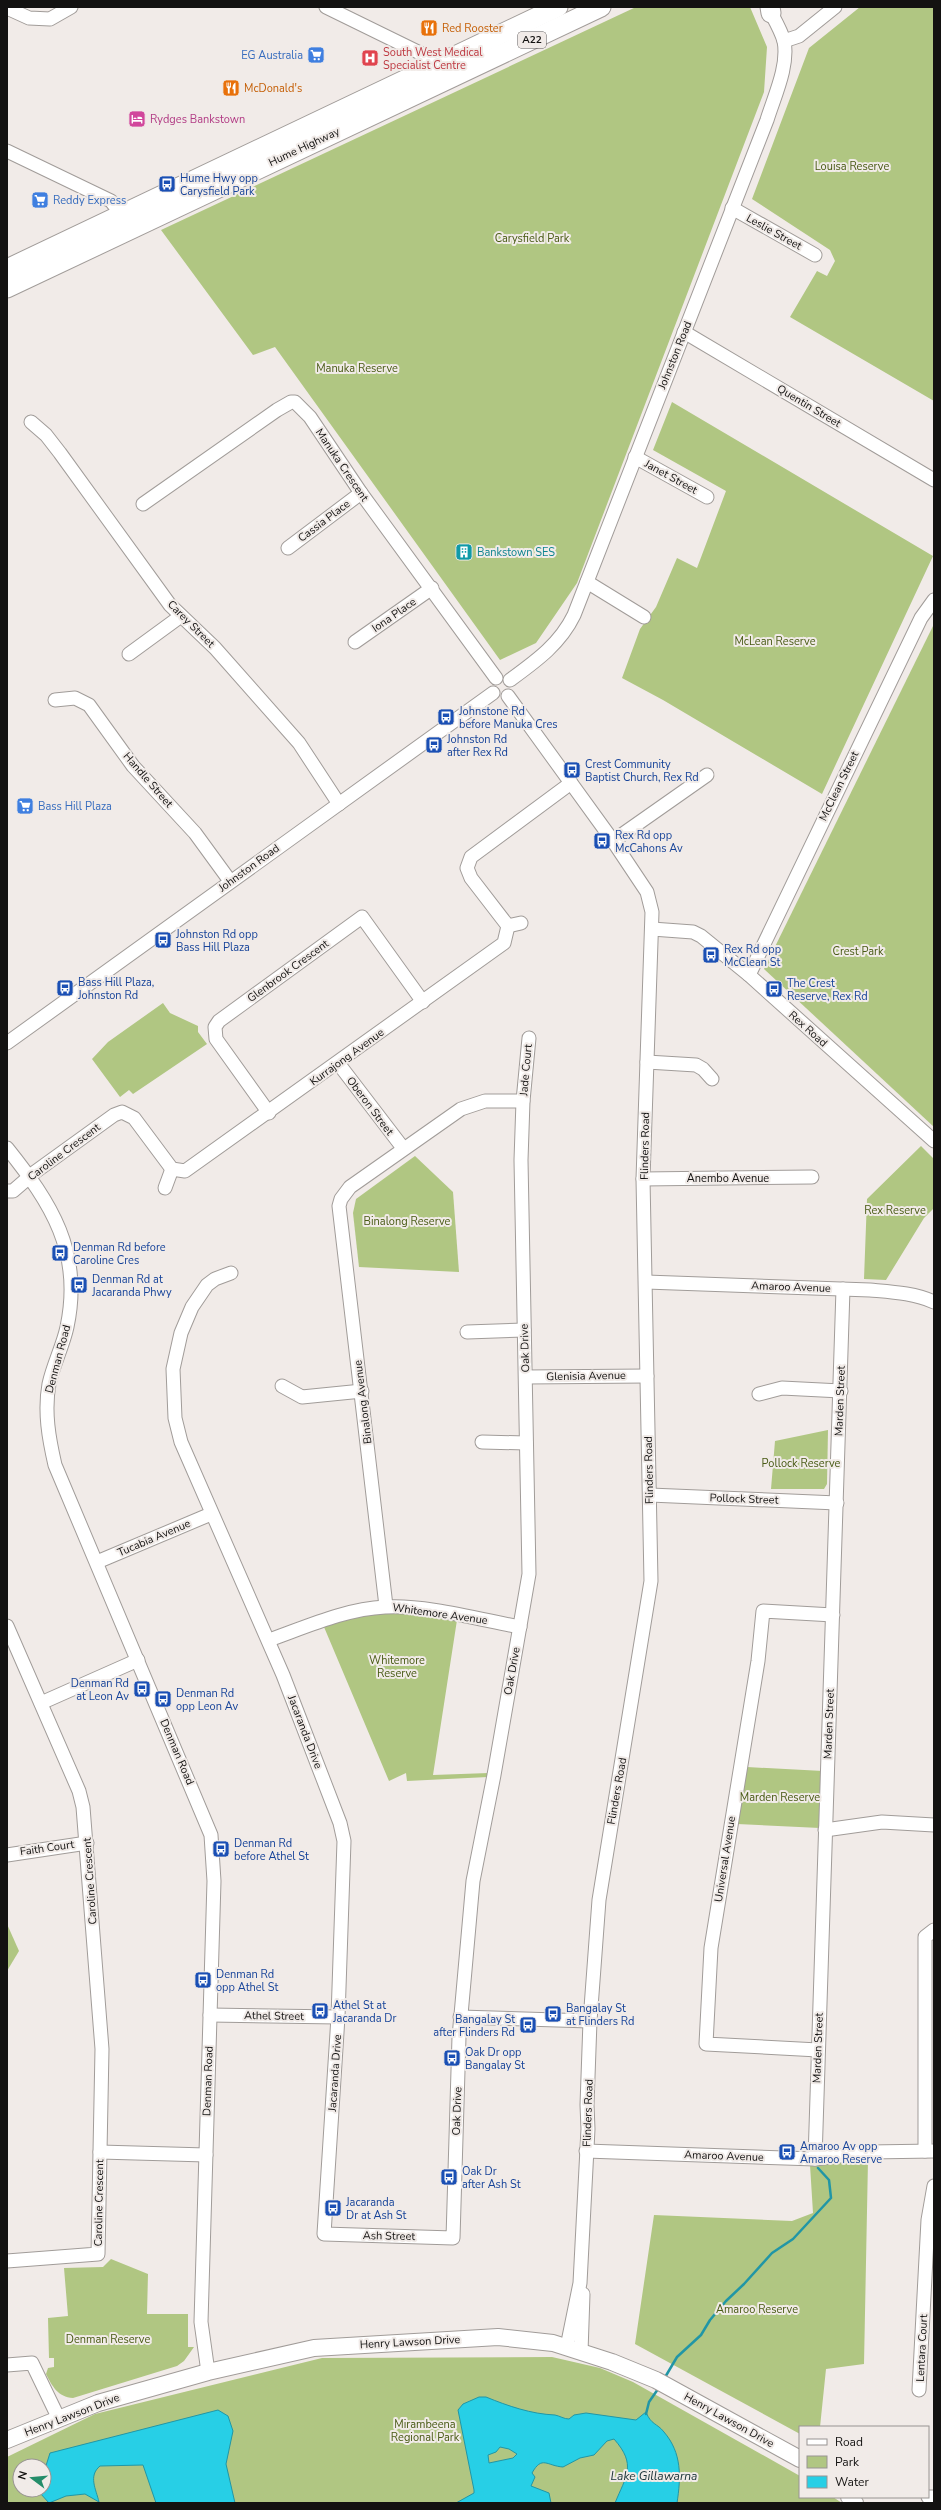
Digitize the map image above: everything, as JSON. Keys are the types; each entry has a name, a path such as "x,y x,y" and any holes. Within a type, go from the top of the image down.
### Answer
{"highway":[{"name":"Hume Highway","path":"7,269 558,7"},
{"name":"Hume Highway","path":"7,288 601,7"}],"main road":[{"name":"Henry Lawson Drive","path":"7,2440 98,2403 208,2372 314,2348 498,2337 542,2341 574,2350 661,2383 799,2458"}],"street":[{"path":"7,8 29,18 50,19 70,7"},
{"path":"326,7 422,54 431,68"},
{"path":"784,41 799,36 835,7"},
{"name":"Johnston Road","path":"510,680 558,642 570,624 732,208 778,86 782,70 784,41 769,9"},
{"path":"7,151 111,201 122,215"},
{"name":"Leslie Street","path":"732,208 815,255"},
{"name":"Quentin Street","path":"684,332 934,480"},
{"name":"Manuka Crescent","path":"143,504 291,402 300,405 310,417 361,494 432,588 496,678"},
{"name":"Carey Street","path":"31,422 46,435 60,452 170,605 215,648 299,743 339,804"},
{"name":"Janet Street","path":"635,457 707,496"},
{"name":"Cassia Place","path":"288,548 361,494"},
{"path":"587,582 644,617"},
{"name":"Iona Place","path":"355,642 432,588"},
{"name":"McClean Street","path":"749,975 921,618 934,600"},
{"path":"129,654 181,616"},
{"path":"505,677 510,680 513,687 508,696 498,698 493,693 491,686 496,678 505,677"},
{"name":"Johnston Road","path":"7,1043 493,693"},
{"name":"Flinders Road","path":"508,696 613,841 647,892 652,912 644,1179 651,1581 599,1900 590,2022 580,2283 574,2350"},
{"name":"Handle Street","path":"55,700 69,697 89,705 133,766 195,832 230,881"},
{"path":"613,841 706,775"},
{"name":"Kurrajong Avenue","path":"172,1169 185,1171 269,1113 504,943 515,925 462,868 471,857 571,783"},
{"name":"Glenbrook Crescent","path":"269,1113 216,1040 215,1027 219,1021 362,917 423,1002"},
{"name":"Rex Road","path":"652,929 697,933 749,975 934,1141"},
{"name":"Jade Court","path":"522,1101 529,1038"},
{"path":"647,1062 696,1066 703,1069 712,1079"},
{"name":"Oberon Street","path":"338,1063 403,1148"},
{"name":"Binalong Avenue","path":"386,1606 362,1391 336,1197 403,1148 469,1105 485,1101 522,1101"},
{"name":"Oak Drive","path":"453,2238 460,2017 473,1881 529,1574 521,1160 522,1101"},
{"name":"Caroline Crescent","path":"7,1190 13,1191 29,1177 114,1115 122,1112 134,1118 172,1169"},
{"name":"Denman Road","path":"7,1148 29,1177 59,1225 66,1245 71,1276 71,1302 67,1328 49,1384 48,1434 55,1465 211,1835 214,1881 201,2322 208,2372"},
{"name":"Caroline Crescent","path":"7,1190 16,1180 21,1166"},
{"path":"165,1188 172,1169"},
{"name":"Anembo Avenue","path":"644,1179 812,1177"},
{"name":"Jacaranda Drive","path":"231,1273 215,1279 207,1285 192,1307 181,1333 173,1369 173,1399 181,1442 211,1514 269,1640 340,1823 344,1841 338,2017 324,2234"},
{"name":"Amaroo Avenue","path":"646,1282 896,1292 934,1302"},
{"name":"Marden Street","path":"815,2160 844,1289"},
{"path":"467,1332 524,1330"},
{"name":"Glenisia Avenue","path":"526,1377 647,1376"},
{"path":"282,1386 302,1397 362,1391"},
{"path":"758,1394 782,1388 841,1391"},
{"path":"482,1442 526,1443"},
{"name":"Pollock Street","path":"650,1495 837,1503"},
{"name":"Tucabia Avenue","path":"97,1562 211,1514"},
{"name":"Whitemore Avenue","path":"269,1640 355,1611 386,1606 411,1608 520,1627"},
{"name":"Universal Avenue","path":"818,2050 706,2044 710,1948 758,1661 763,1611 833,1615"},
{"name":"Caroline Crescent","path":"7,1626 79,1791 84,1807 102,2048 98,2254 7,2261"},
{"path":"41,1703 138,1660"},
{"path":"826,1830 882,1822 934,1825"},
{"name":"Faith Court","path":"7,1855 87,1843"},
{"path":"930,2151 925,1937 934,1930"},
{"name":"Athel Street","path":"210,2015 338,2017"},
{"path":"460,2017 590,2022"},
{"name":"Amaroo Avenue","path":"586,2151 815,2160 869,2152 930,2151"},
{"name":"Caroline Crescent","path":"100,2152 206,2155"},
{"name":"Lentara Court","path":"920,2390 928,2220 934,2186"},
{"name":"Ash Street","path":"324,2234 453,2238"},
{"path":"7,2365 32,2363 59,2419"}],"green space":[{"name":"Carysfield Park","path":"636,7 750,7 767,47 764,92 577,583 536,643 500,660 275,347 253,355 161,230"},
{"name":"Louisa Reserve","path":"860,7 934,7 934,401 790,317 817,271 827,276 835,261 830,250 752,199 809,48"},
{"name":"McLean Reserve","path":"672,402 933,556 822,794 663,700 622,678 640,629 656,607 677,558 697,568 726,491 653,450"},
{"name":"Crest Park","path":"934,624 934,1127 764,969"},
{"path":"163,1003 170,1013 198,1026 198,1032 207,1044 133,1094 129,1090 120,1097 92,1059 108,1042"},
{"name":"Rex Reserve","path":"921,1146 934,1159 934,1208 924,1218 886,1280 864,1279 867,1199"},
{"name":"Binalong Reserve","path":"415,1156 453,1192 459,1272 359,1267 353,1213 356,1199"},
{"name":"Pollock Reserve","path":"828,1430 827,1484 824,1489 771,1489 775,1441"},
{"name":"Whitemore Reserve","path":"386,1612 457,1620 433,1775 489,1773 488,1777 407,1781 406,1773 389,1781 324,1627 337,1620"},
{"name":"Marden Reserve","path":"747,1767 823,1771 820,1828 737,1824"},
{"path":"7,1924 19,1951 7,1971"},
{"name":"Amaroo Reserve","path":"868,2160 864,2364 826,2369 820,2426 799,2426 799,2433 635,2344 654,2215 792,2221 813,2213 810,2165"},
{"name":"Denman Reserve","path":"111,2259 148,2274 147,2314 188,2314 188,2347 194,2347 184,2361 177,2366 73,2398 63,2396 56,2390 46,2374 48,2368 54,2367 54,2358 49,2358 48,2318 68,2316 64,2268 103,2267"},
{"name":"Mirambeena Regional Park","path":"552,2357 600,2368 633,2382 799,2475 799,2498 834,2498 842,2503 7,2503 7,2457 95,2414 322,2358"}],"water":[{"name":"Lake Gillawarna","path":"479,2397 486,2397 520,2409 555,2415 565,2419 569,2419 574,2415 586,2413 636,2420 646,2412 652,2422 664,2432 674,2448 679,2466 677,2503 615,2503 626,2478 627,2464 621,2448 614,2439 607,2441 594,2455 580,2458 563,2467 545,2463 539,2464 532,2473 535,2477 531,2486 549,2493 551,2503 456,2503 474,2493 458,2410 463,2404","holes":["500,2447 509,2449 517,2454 513,2458 489,2463 488,2455 496,2452"]},
{"path":"218,2410 228,2416 233,2431 226,2464 235,2503 156,2503 143,2465 100,2466 94,2474 94,2483 99,2502 85,2494 66,2496 49,2503 44,2498 52,2498 52,2458 48,2458 50,2453"}],"waterway":[{"path":"664,2379 677,2357 701,2335 710,2320 726,2301 744,2284 772,2253 793,2239 831,2198 829,2180 818,2168"},
{"path":"646,2414 649,2402 658,2389"}],"place":[{"name":"Red Rooster","path":"429,28"},
{"name":"EG Australia","path":"316,55"},
{"name":"South West Medical Specialist Centre","path":"370,58"},
{"name":"McDonald's","path":"231,88"},
{"name":"Rydges Bankstown","path":"137,119"},
{"name":"Hume Hwy opp Carysfield Park","path":"167,184"},
{"name":"Reddy Express","path":"40,200"},
{"name":"Bankstown SES","path":"464,552"},
{"name":"Johnstone Rd before Manuka Cres","path":"446,717"},
{"name":"Johnston Rd after Rex Rd","path":"434,745"},
{"name":"Crest Community Baptist Church, Rex Rd","path":"572,770"},
{"name":"Bass Hill Plaza","path":"25,806"},
{"name":"Rex Rd opp McCahons Av","path":"602,841"},
{"name":"Johnston Rd opp Bass Hill Plaza","path":"163,940"},
{"name":"Rex Rd opp McClean St","path":"711,955"},
{"name":"Bass Hill Plaza, Johnston Rd","path":"65,988"},
{"name":"The Crest Reserve, Rex Rd","path":"774,989"},
{"name":"Denman Rd before Caroline Cres","path":"60,1253"},
{"name":"Denman Rd at Jacaranda Phwy","path":"79,1285"},
{"name":"Denman Rd at Leon Av","path":"142,1689"},
{"name":"Denman Rd opp Leon Av","path":"163,1699"},
{"name":"Denman Rd before Athel St","path":"221,1849"},
{"name":"Denman Rd opp Athel St","path":"203,1980"},
{"name":"Athel St at Jacaranda Dr","path":"320,2011"},
{"name":"Bangalay St at Flinders Rd","path":"553,2014"},
{"name":"Bangalay St after Flinders Rd","path":"528,2025"},
{"name":"Oak Dr opp Bangalay St","path":"452,2058"},
{"name":"Amaroo Av opp Amaroo Reserve","path":"787,2152"},
{"name":"Oak Dr after Ash St","path":"449,2177"},
{"name":"Jacaranda Dr at Ash St","path":"333,2208"}],"park label":[{"name":"Manuka Reserve","path":"357,368"}]}
